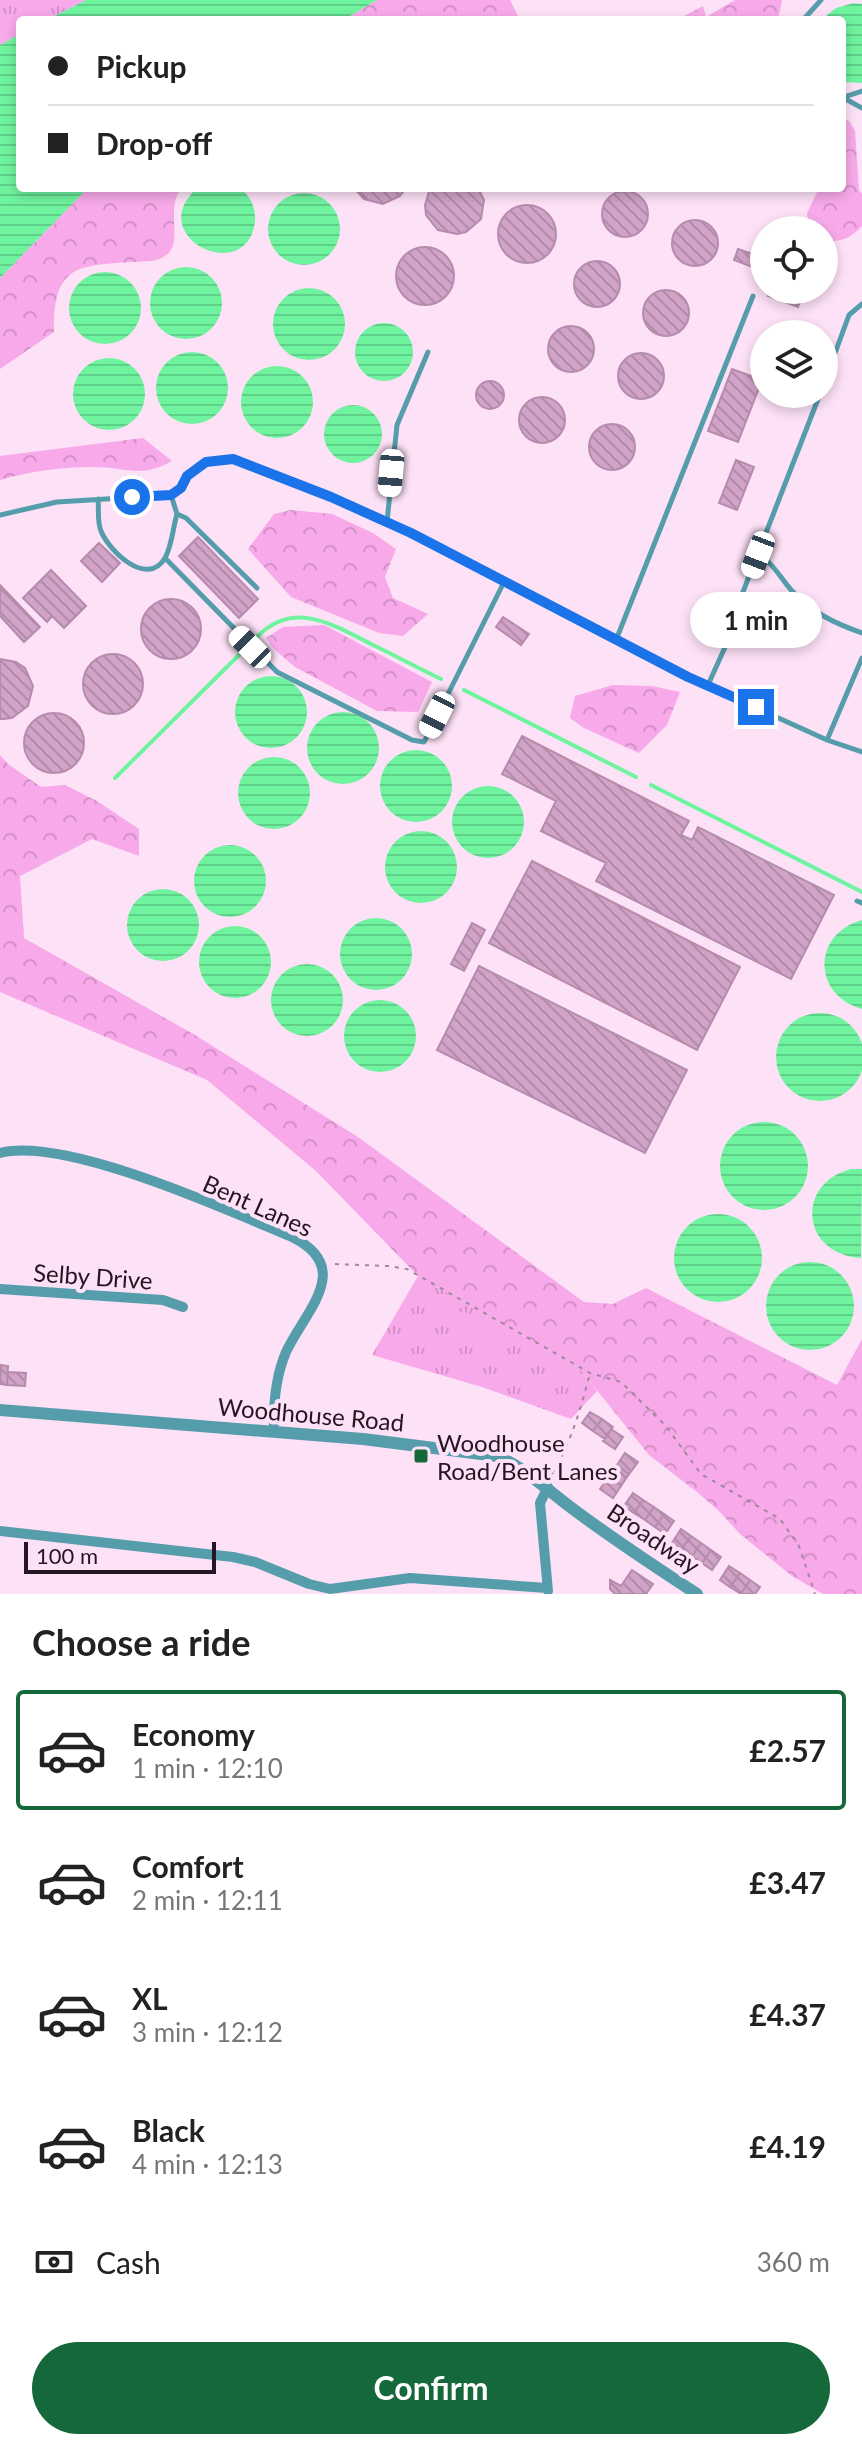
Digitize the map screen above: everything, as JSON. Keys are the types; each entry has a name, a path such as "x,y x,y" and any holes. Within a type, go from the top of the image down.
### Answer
{"street":[{"name":"Bent Lanes","path":"0,1153 39,1150 144,1179 292,1237 316,1253 321,1264 321,1290 280,1367 273,1404 274,1432"},
{"name":"Selby Drive","path":"0,1289 163,1300 183,1307"},
{"name":"Woodhouse Road","path":"0,1410 378,1441 497,1456 547,1486"},
{"path":"0,1531 233,1557 330,1589 410,1578 548,1591 540,1503 547,1486"},
{"name":"Broadway","path":"547,1486 566,1504 694,1593"}],"lane":[{"path":"807,16 821,0"},
{"path":"616,640 750,304"},
{"path":"838,345 849,315 862,304"},
{"path":"387,522 397,425 428,352"},
{"path":"708,685 726,645 727,633 815,408"},
{"path":"0,515 57,502 171,495 181,488 187,476 206,462 233,459 387,522 708,685 827,740 862,752"},
{"path":"98,499 101,533 125,561 142,569 155,567 165,558 177,514 171,495"},
{"path":"177,514 186,518 257,588"},
{"path":"758,555 766,558 795,594 821,616 862,633"},
{"path":"165,558 277,672 412,740 424,742 504,582"},
{"path":"827,740 862,658"}],"path":[{"path":"321,1264 407,1269 590,1373 621,1382 665,1425 701,1474 780,1519 799,1546 815,1594"},
{"path":"547,1486 568,1445 590,1373"}],"green space":[{"path":"0,0 86,0 55,16 16,16 16,36 0,45"},
{"path":"377,0 510,0 518,16 350,16"},
{"path":"735,0 782,0 779,16 708,16"},
{"path":"703,6 706,16 684,16"},
{"path":"846,119 855,131 862,226 845,239 838,240 838,216 807,216 817,192 846,192"},
{"path":"84,192 180,192 175,205 174,243 165,256 155,260 98,265 72,273 58,293 54,332 0,369 0,278"},
{"path":"143,438 172,461 142,471 105,467 69,468 0,480 0,456"},
{"path":"291,510 332,514 373,533 396,549 385,577 393,598 428,614 403,636 379,633 291,597 248,549 274,514"},
{"path":"324,625 432,682 418,712 377,711 295,667 266,638 283,627"},
{"path":"613,685 652,686 680,692 667,725 639,753 584,728 570,718 575,696"},
{"path":"0,755 41,787 65,785 97,801 139,829 139,856 92,839 20,876 24,938 195,1035 358,1137 584,1302 613,1304 646,1288 837,1385 862,1339 862,1594 823,1594 792,1576 740,1534 697,1492 649,1455 579,1368 418,1276 316,1171 207,1080 0,992"},
{"path":"418,1276 579,1368 597,1391 571,1419 482,1387 372,1355"},
{"path":"462,1311 514,1332 507,1349 454,1328"}],"shaded area":[{"path":"86,0 377,0 350,16 55,16"},
{"path":"862,4 862,83 846,82 846,16 826,16 836,8"},
{"path":"16,36 16,192 84,192 0,278 0,45"},
{"path":"194,192 244,192 253,207 255,221 248,241 235,251 219,253 203,248 189,238 182,224 183,206"},
{"path":"311,193 330,203 338,215 338,243 330,255 318,263 297,265 278,255 270,243 268,222 278,203 290,195"},
{"path":"193,267 212,277 220,289 220,317 212,329 200,337 179,339 160,329 152,317 150,296 160,277 172,269"},
{"path":"112,272 131,282 139,294 139,322 131,334 119,342 98,344 79,334 71,322 69,301 79,282 91,274"},
{"path":"316,288 335,298 343,310 343,338 335,350 323,358 302,360 283,350 275,338 273,317 283,298 295,290"},
{"path":"384,323 405,331 413,352 405,373 384,381 363,373 355,352 363,331"},
{"path":"199,352 218,362 226,374 226,402 218,414 206,422 185,424 166,414 158,402 156,381 166,362 178,354"},
{"path":"116,358 135,368 143,380 143,408 135,420 123,428 102,430 83,420 75,408 73,387 83,368 95,360"},
{"path":"284,366 303,376 311,388 311,416 303,428 291,436 270,438 251,428 243,416 241,395 251,376 263,368"},
{"path":"353,405 374,413 382,434 374,455 353,463 332,455 324,434 332,413"},
{"path":"264,676 278,676 297,686 307,705 307,719 297,738 278,748 264,748 245,738 235,719 235,705 245,686"},
{"path":"336,712 350,712 369,722 379,741 379,755 369,774 350,784 336,784 317,774 307,755 307,741 317,722"},
{"path":"409,750 423,750 442,760 452,779 452,793 442,812 423,822 409,822 390,812 380,793 380,779 390,760"},
{"path":"267,757 281,757 300,767 310,786 310,800 300,819 281,829 267,829 248,819 238,800 238,786 248,767"},
{"path":"481,786 495,786 514,796 524,815 524,829 514,848 495,858 481,858 462,848 452,829 452,815 462,796"},
{"path":"414,831 428,831 447,841 457,860 457,874 447,893 428,903 414,903 395,893 385,874 385,860 395,841"},
{"path":"223,845 237,845 256,855 266,874 266,888 256,907 237,917 223,917 204,907 194,888 194,874 204,855"},
{"path":"156,889 170,889 189,899 199,918 199,932 189,951 170,961 156,961 137,951 127,932 127,918 137,899"},
{"path":"369,918 383,918 402,928 412,947 412,961 402,980 383,990 369,990 350,980 340,961 340,947 350,928"},
{"path":"862,920 862,1009 846,1002 834,991 824,964 834,938 846,927"},
{"path":"228,926 242,926 261,936 271,955 271,969 261,988 242,998 228,998 209,988 199,969 199,955 209,936"},
{"path":"307,964 333,974 343,1000 333,1026 307,1036 281,1026 271,1000 281,974"},
{"path":"373,1000 387,1000 406,1010 416,1029 416,1043 406,1062 387,1072 373,1072 354,1062 344,1043 344,1029 354,1010"},
{"path":"820,1013 837,1016 857,1032 861,1040 861,1074 845,1094 837,1098 820,1101 803,1098 783,1082 779,1074 776,1057 779,1040 795,1020 803,1016"},
{"path":"755,1122 773,1122 789,1129 801,1141 808,1157 808,1175 801,1191 789,1203 773,1210 755,1210 739,1203 727,1191 720,1175 720,1157 727,1141 739,1129"},
{"path":"851,1169 862,1169 861,1258 841,1254 827,1245 817,1232 812,1218 820,1189 833,1177"},
{"path":"709,1214 727,1214 743,1221 755,1233 762,1249 762,1267 755,1283 743,1295 727,1302 709,1302 693,1295 681,1283 674,1267 674,1249 681,1233 693,1221"},
{"path":"801,1262 819,1262 835,1269 847,1281 854,1297 854,1315 847,1331 835,1343 819,1350 801,1350 785,1343 773,1331 766,1315 766,1297 773,1281 785,1269"}],"building":[{"path":"358,192 403,192 383,204 364,199"},
{"path":"429,192 480,192 484,200 481,219 466,232 457,234 438,230 426,215"},
{"path":"616,193 634,193 646,205 646,223 634,235 616,235 604,223 604,205"},
{"path":"527,205 548,213 556,234 548,255 527,263 506,255 498,234 506,213"},
{"path":"695,220 711,227 718,243 711,259 695,266 679,259 672,243 679,227"},
{"path":"425,247 446,255 454,276 446,297 425,305 404,297 396,276 404,255"},
{"path":"738,249 750,253 750,266 734,260"},
{"path":"597,261 613,268 620,284 613,300 597,307 581,300 574,284 581,268"},
{"path":"666,290 682,297 689,313 682,329 666,336 650,329 643,313 650,297"},
{"path":"571,326 587,333 594,349 587,365 571,372 555,365 548,349 555,333"},
{"path":"641,353 657,360 664,376 657,392 641,399 625,392 618,376 625,360"},
{"path":"732,369 750,376 751,408 738,442 708,431"},
{"path":"490,381 500,385 504,395 500,405 490,409 480,405 476,395 480,385"},
{"path":"542,397 558,404 565,420 558,436 542,443 526,436 519,420 526,404"},
{"path":"612,424 628,431 635,447 628,463 612,470 596,463 589,447 596,431"},
{"path":"736,460 754,467 737,510 719,503"},
{"path":"198,537 258,599 239,618 179,556"},
{"path":"99,543 120,563 102,582 81,561"},
{"path":"51,570 86,606 64,628 52,616 47,622 23,598"},
{"path":"0,585 40,627 24,642 0,616"},
{"path":"171,599 183,601 192,608 199,617 199,641 192,650 183,657 171,659 159,657 150,650 143,641 141,629 143,617 150,608 159,601"},
{"path":"503,617 529,634 521,645 496,627"},
{"path":"113,654 125,656 134,663 141,672 141,696 134,705 125,712 113,714 101,712 92,705 85,696 83,684 85,672 92,663 101,656"},
{"path":"0,659 16,662 25,668 33,686 28,706 12,718 0,719"},
{"path":"54,713 66,715 75,722 82,731 82,755 75,764 66,771 54,773 42,771 33,764 26,755 24,743 26,731 33,722 42,715"},
{"path":"522,736 689,821 681,835 692,840 698,827 834,895 791,979 596,881 606,863 541,831 556,801 502,774"},
{"path":"532,861 740,967 697,1050 489,943"},
{"path":"472,923 485,930 464,971 451,964"},
{"path":"479,966 687,1070 645,1153 437,1050"},
{"path":"1,1365 8,1366 7,1385 0,1384"},
{"path":"8,1372 26,1373 25,1386 7,1385"},
{"path":"590,1412 602,1419 593,1431 582,1423"},
{"path":"602,1419 613,1427 605,1439 593,1431"},
{"path":"611,1429 623,1437 615,1449 603,1441"},
{"path":"625,1453 638,1462 629,1474 617,1465"},
{"path":"617,1465 629,1474 621,1486 609,1477"},
{"path":"609,1477 621,1486 613,1498 600,1489"},
{"path":"633,1493 643,1500 634,1513 624,1506"},
{"path":"643,1500 654,1507 645,1520 634,1513"},
{"path":"654,1507 664,1514 655,1527 645,1520"},
{"path":"664,1514 674,1521 665,1534 655,1527"},
{"path":"681,1529 691,1536 682,1549 672,1543"},
{"path":"691,1536 701,1543 692,1556 682,1549"},
{"path":"701,1543 711,1550 702,1563 692,1556"},
{"path":"711,1550 721,1557 712,1570 702,1563"},
{"path":"729,1566 740,1573 730,1587 720,1580"},
{"path":"632,1570 653,1584 646,1594 615,1594 610,1589 610,1580 621,1586"},
{"path":"740,1573 750,1580 741,1594 730,1587"},
{"path":"750,1580 760,1587 755,1594 741,1594"}],"waterway":[{"path":"258,636 286,619 315,620 344,630 441,679"},
{"path":"115,778 244,650"},
{"path":"464,690 636,777"},
{"path":"651,785 862,892"}],"place":[{"name":"Woodhouse Road/Bent Lanes","path":"421,1456"}],"route":[{"path":"132,497 171,495 181,488 187,476 206,462 233,459 331,497 411,533 688,677 756,707"}]}
